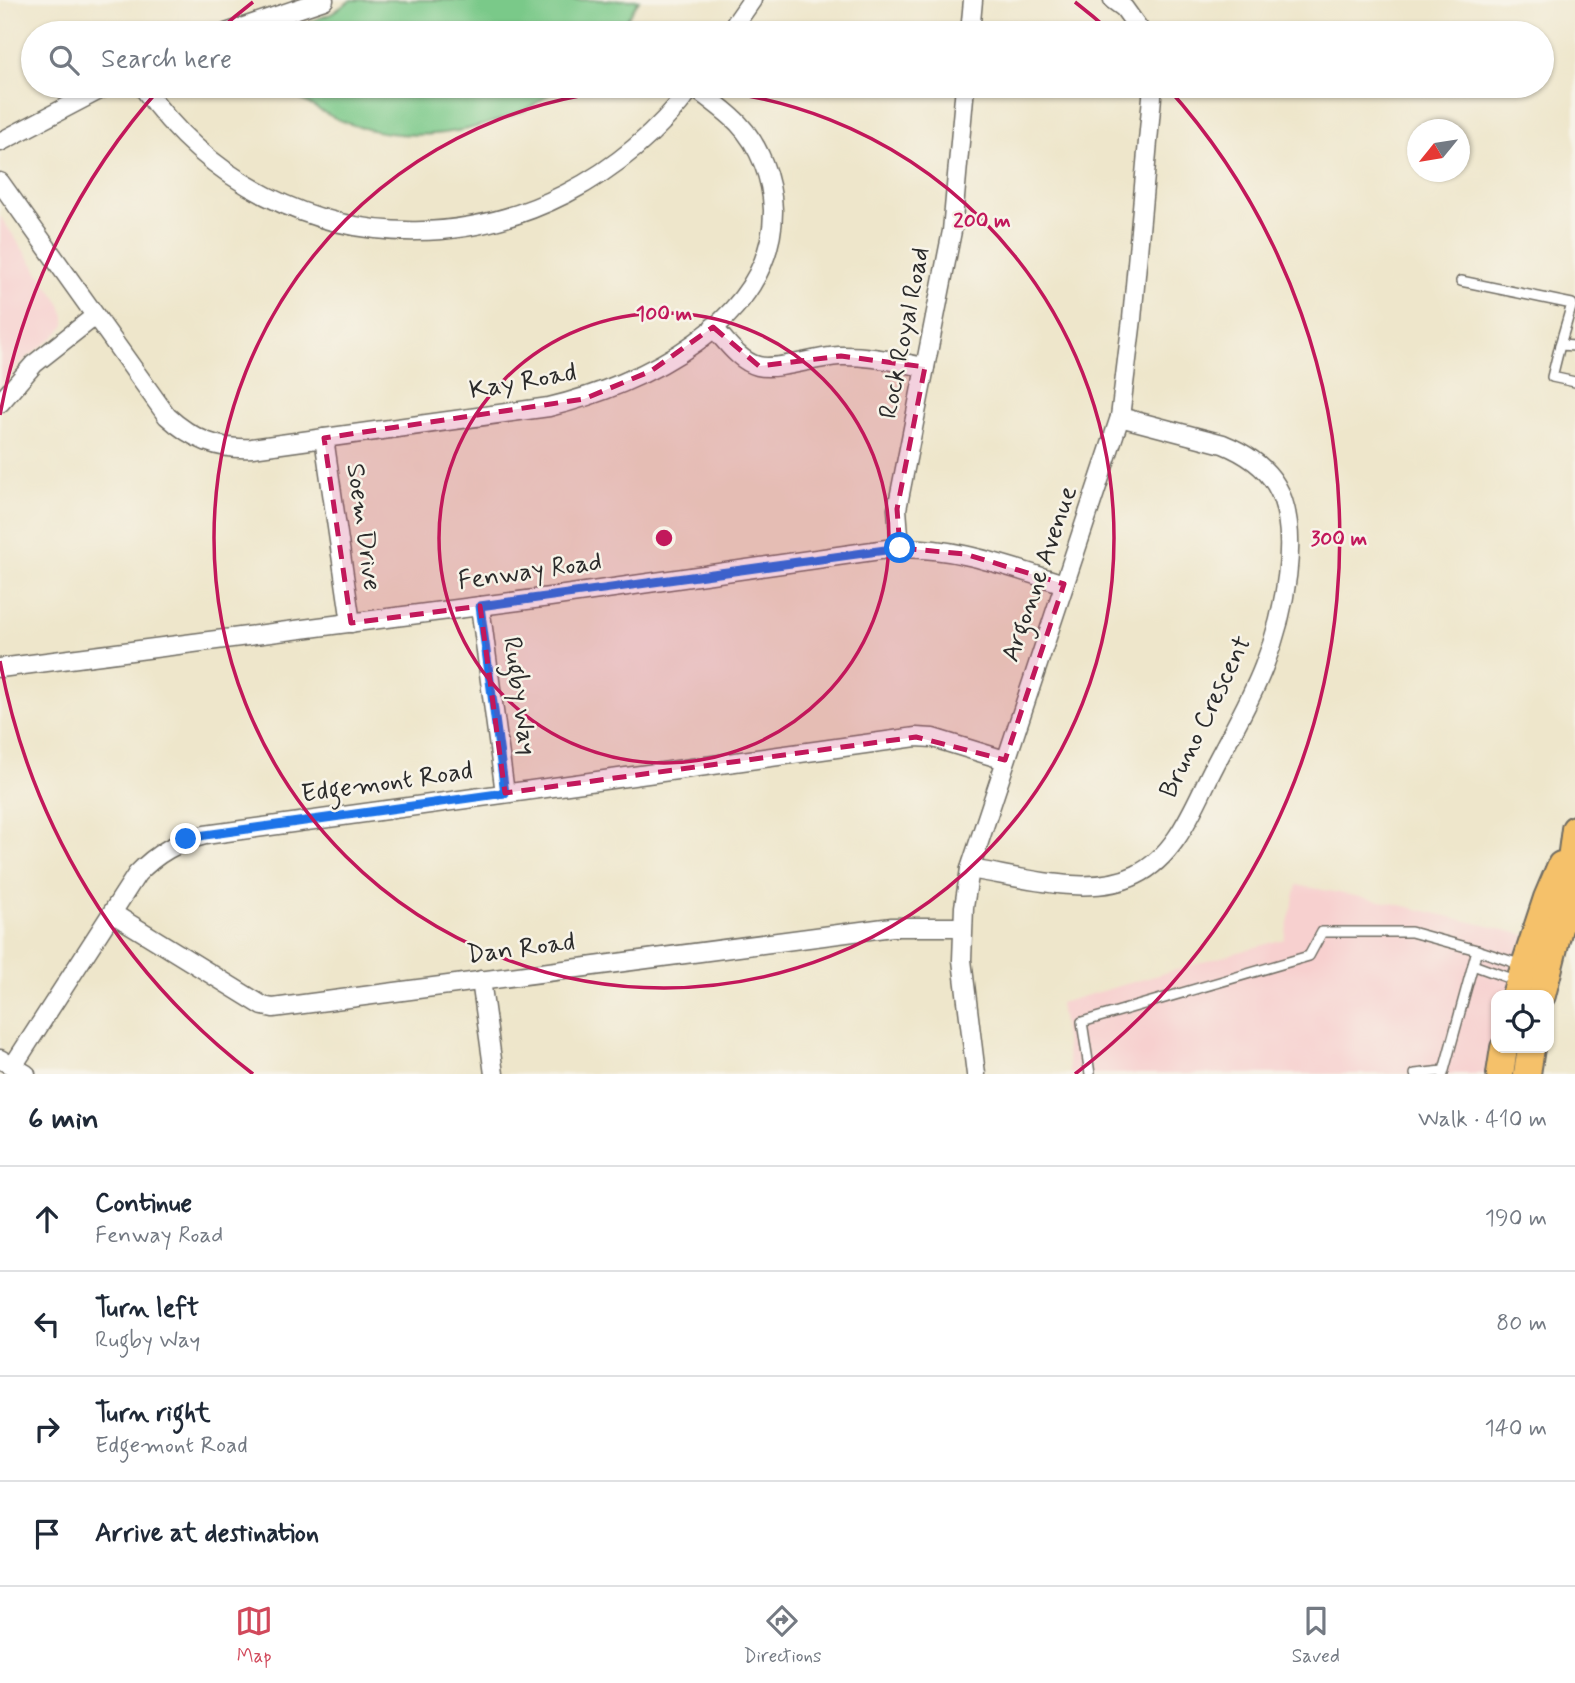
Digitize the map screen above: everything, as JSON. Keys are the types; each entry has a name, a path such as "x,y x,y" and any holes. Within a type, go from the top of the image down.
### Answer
{"main road":[{"path":"1529,985 1547,898 1574,835"},
{"path":"1500,1074 1503,1053"},
{"path":"1527,1074 1530,1053"}],"street":[{"path":"262,21 324,0"},
{"path":"737,21 752,0"},
{"path":"971,21 973,0"},
{"path":"1113,0 1124,8 1133,21"},
{"path":"0,142 84,98"},
{"path":"152,98 179,132 204,155 262,194 327,219 366,228 407,231 476,226 510,218 569,194 627,155 649,136 682,98"},
{"name":"Kay Road","path":"0,182 167,416 181,430 197,439 216,446 237,449 549,407 618,387 677,355 713,327 739,302 761,267 769,246 773,223 773,202 762,159 752,141 724,110 708,98"},
{"name":"Rock Royal Road","path":"900,548 897,509 952,231 964,98"},
{"name":"Argonne Avenue","path":"976,1074 964,986 962,928 970,869 1120,417 1132,319 1152,98"},
{"path":"0,403 34,364 95,316"},
{"path":"713,327 741,356 759,366 771,367 814,358 841,356 869,357 925,367"},
{"name":"Bruno Crescent","path":"970,869 1082,887 1121,882 1155,863 1178,834 1253,693 1265,663 1283,595 1288,557 1288,522 1284,502 1276,485 1266,471 1239,450 1120,417"},
{"name":"Soem Drive","path":"324,438 351,623"},
{"name":"Fenway Road","path":"0,668 900,548 935,549 965,554 1064,584"},
{"name":"Rugby Way","path":"480,606 505,793"},
{"name":"Edgemont Road","path":"13,1066 137,874 152,859 186,839 916,737 933,738 1005,760"},
{"name":"Dan Road","path":"112,913 263,1006 273,1008 892,927 962,928"},
{"path":"481,981 494,1074"}],"lane":[{"path":"1461,281 1572,304 1552,377 1575,382"},
{"path":"1560,345 1575,346"},
{"path":"1090,1074 1082,1022 1309,956 1322,932 1411,932 1477,950 1529,985"},
{"path":"1415,1074 1443,1072 1477,950"},
{"path":"1472,965 1529,985"}],"highlighted area":[{"path":"713,327 759,366 841,356 925,367 897,509 900,548 965,554 1064,584 1005,760 916,737 505,793 480,606 351,623 324,438 584,399 651,371"}],"shaded area":[{"path":"0,216 61,305 65,325 0,384"},
{"path":"1297,885 1392,903 1534,937 1517,990 1491,990 1491,1053 1497,1053 1500,1074 1070,1074 1060,1003 1284,939"}],"green space":[{"path":"351,0 639,0 626,21 311,21 331,14"},
{"path":"299,98 543,98 525,110 471,128 416,135 361,127 335,118"}],"route":[{"path":"186,839 505,793 480,606 900,548"}]}
